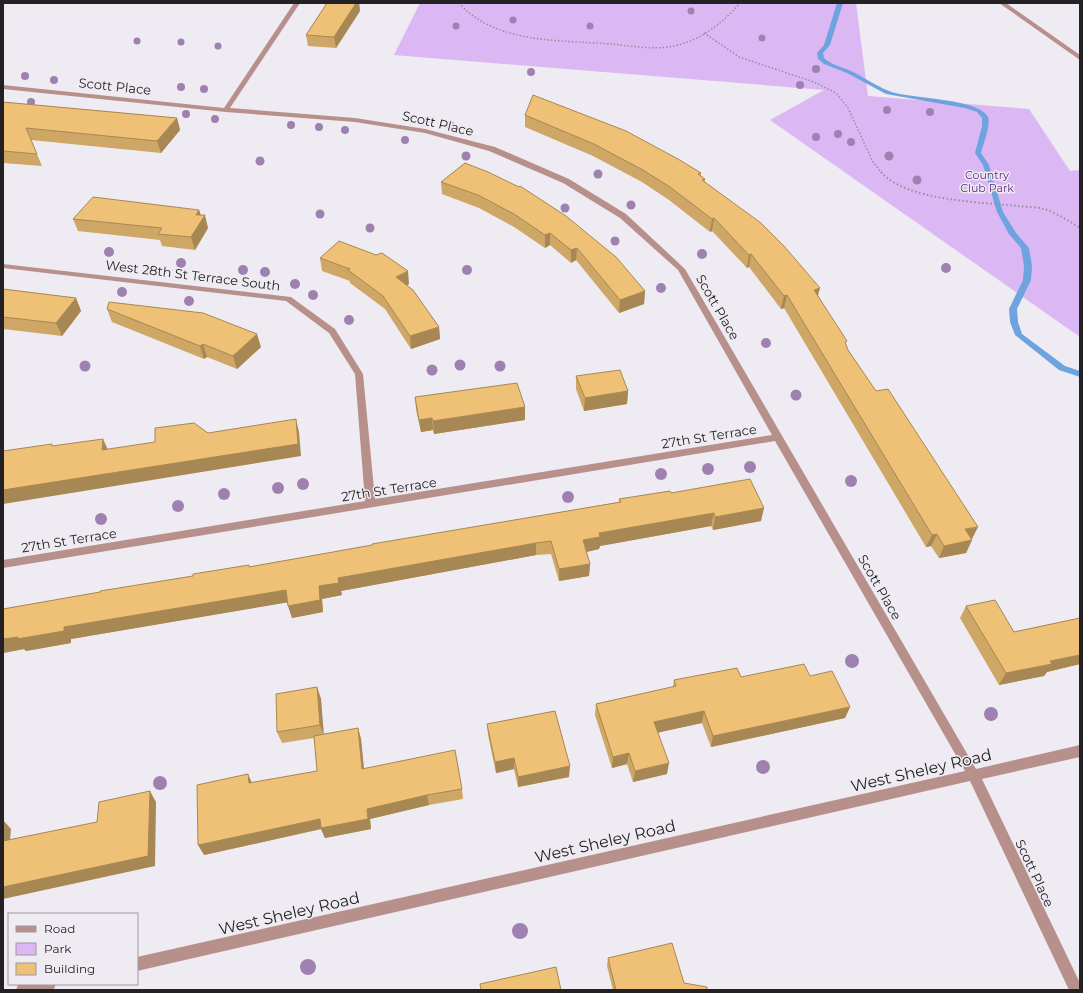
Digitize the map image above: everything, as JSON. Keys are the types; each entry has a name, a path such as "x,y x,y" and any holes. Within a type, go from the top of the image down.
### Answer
{"street":[{"path":"226,110 296,3"},
{"path":"1002,3 1080,58"},
{"name":"Scott Place","path":"3,87 226,110 355,120 425,131 492,149 566,181 623,216 681,269 974,776 1076,990"},
{"name":"West 28th St Terrace South","path":"3,266 288,299 332,331 359,374 370,505"},
{"name":"27th St Terrace","path":"3,564 779,438"},
{"name":"West Sheley Road","path":"138,964 1080,751"},
{"path":"23,990 45,985"}],"path":[{"path":"460,3 471,14 493,27 532,36 657,47 679,44 704,33 728,18 740,3"},
{"path":"704,33 739,57 814,82 836,93 848,108 873,162 888,180 910,191 951,199 1044,209 1055,212 1080,228"}],"green space":[{"name":"Country Club Park","path":"420,3 856,3 868,96 1029,109 1070,171 1080,170 1080,337 770,120 824,90 394,55"}],"building":[{"path":"327,3 356,3 334,37 306,35"},
{"path":"533,95 626,131 678,159 701,173 698,174 705,179 702,180 761,223 784,246 820,288 814,290 847,341 845,342 848,350 876,391 888,389 978,527 965,529 972,540 944,546 937,534 932,535 787,295 784,296 751,254 749,255 714,218 712,219 670,187 643,170 594,144 525,115"},
{"path":"3,102 177,118 157,141 26,128 37,154 3,151"},
{"path":"465,163 519,187 520,186 566,216 616,257 645,291 620,300 577,248 571,250 550,233 545,235 514,214 478,195 441,182"},
{"path":"93,197 199,210 196,215 205,215 191,237 158,234 162,228 73,219"},
{"path":"339,241 376,255 382,253 408,271 396,277 413,290 439,327 410,336 383,296 348,270 350,269 320,258"},
{"path":"3,289 76,298 56,323 3,317"},
{"path":"109,302 203,313 257,334 233,356 203,344 200,346 107,309"},
{"path":"620,370 628,391 585,398 576,376"},
{"path":"517,383 525,407 433,421 432,418 419,420 415,397"},
{"path":"296,419 298,444 3,490 3,451 103,439 102,450 155,442 155,428 194,423 208,433"},
{"path":"750,479 764,508 715,517 714,513 599,533 600,537 583,540 590,564 559,569 551,541 338,578 339,583 319,586 320,600 288,606 286,590 64,627 64,631 17,639 18,637 3,639 3,609 193,576 193,574 249,565 249,567 372,544 621,502 619,499 670,491 671,493"},
{"path":"995,600 1014,632 1080,618 1080,655 1050,661 1052,664 1006,673 966,606"},
{"path":"804,664 810,676 832,671 850,707 713,736 704,711 654,722 669,763 635,771 629,753 613,757 596,704 676,686 674,680 737,668 741,677"},
{"path":"317,687 320,725 277,732 276,694"},
{"path":"555,711 570,766 518,777 514,758 495,762 487,724"},
{"path":"358,728 362,769 455,750 462,789 427,795 367,809 368,819 321,828 320,819 198,845 197,785 248,774 249,783 317,771 314,736"},
{"path":"150,791 148,856 3,887 3,841 97,822 99,802"},
{"path":"672,943 684,983 707,987 707,990 616,990 608,958"},
{"path":"556,967 561,990 481,990 480,984"}],"waterway":[{"path":"840,3 827,45 820,53 821,59 826,63 849,72 888,93 966,106 979,111 985,118 985,126 978,153 986,165 1000,212 1013,234 1025,248 1028,266 1027,280 1013,309 1014,322 1019,335 1062,368 1080,374"}]}
